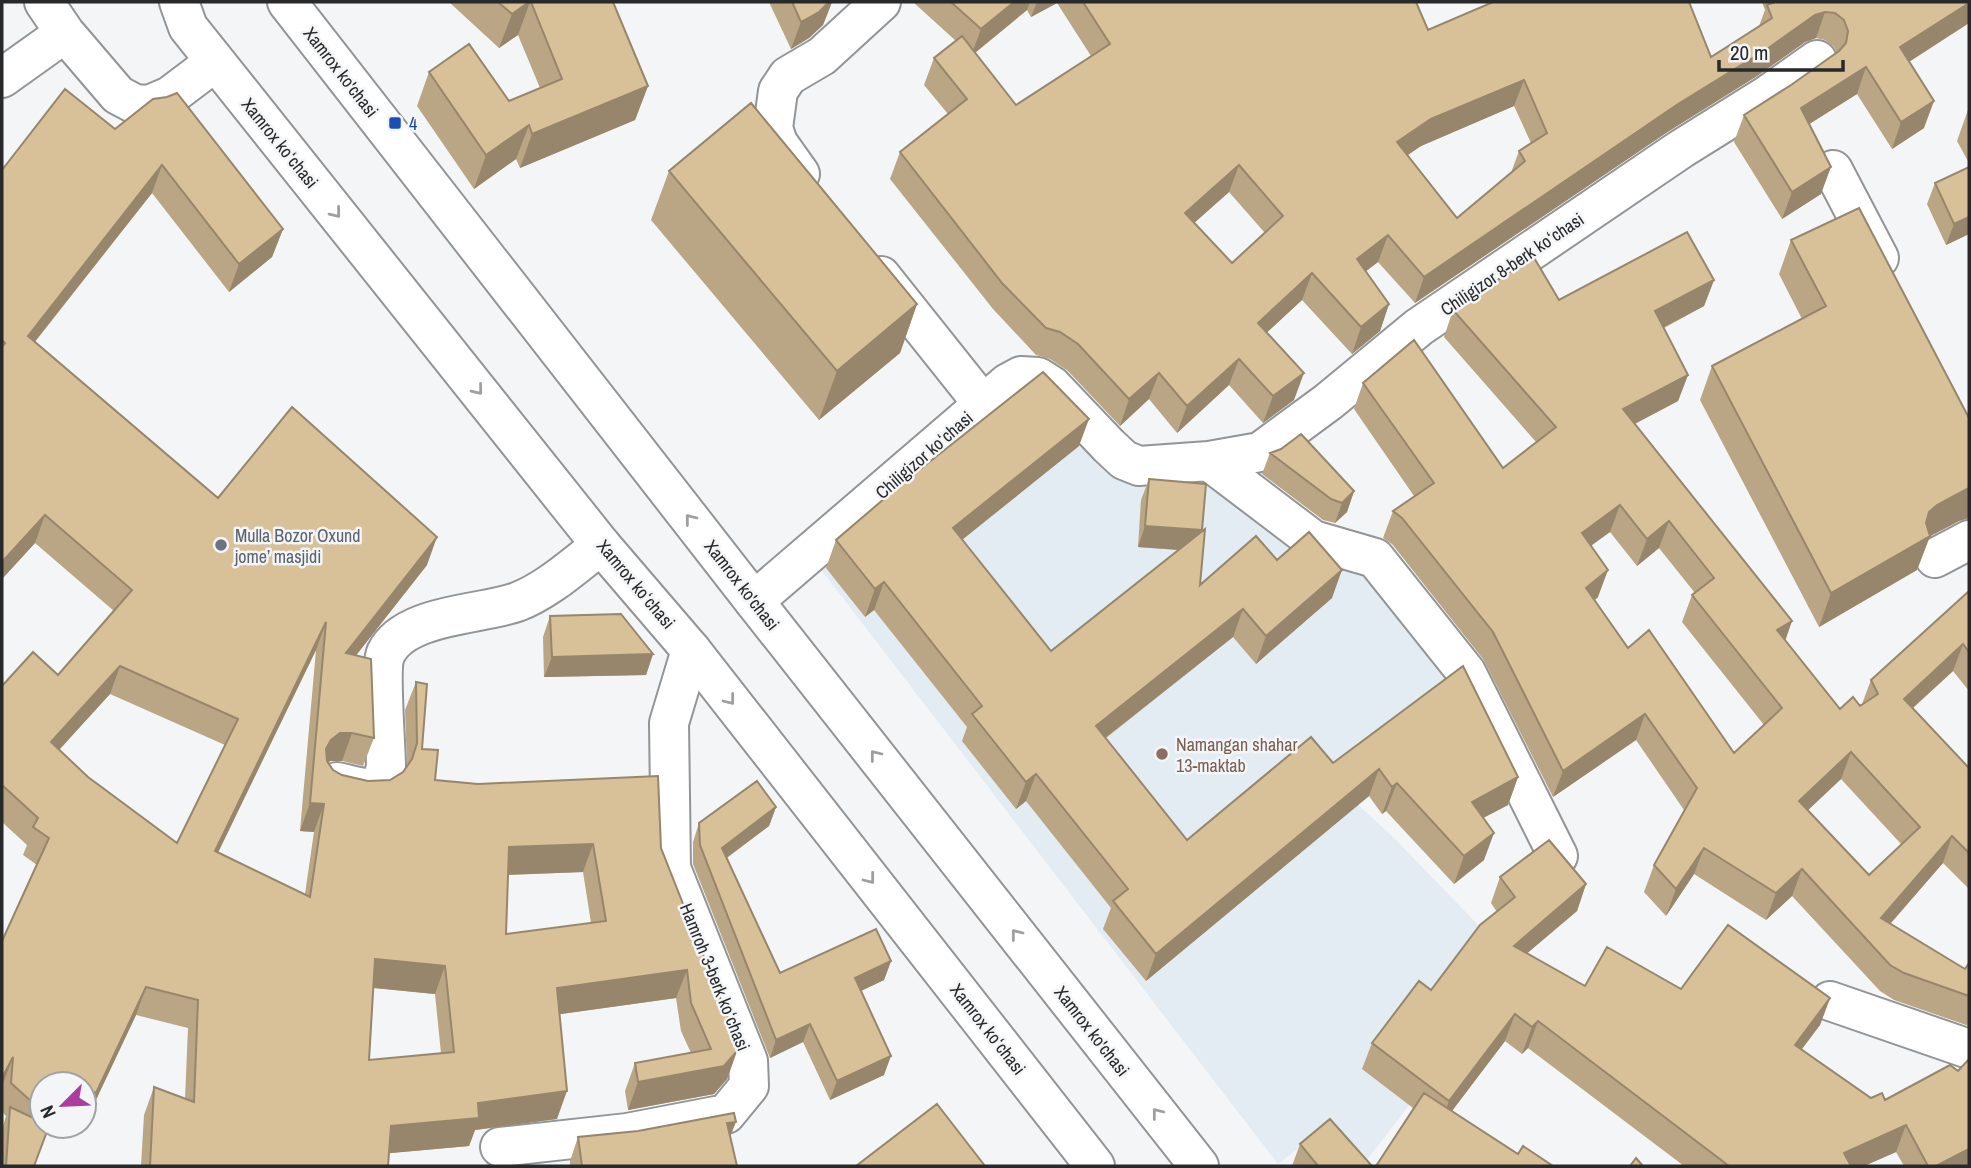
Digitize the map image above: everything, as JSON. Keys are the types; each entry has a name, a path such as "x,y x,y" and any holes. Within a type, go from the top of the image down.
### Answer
{"street":[{"path":"44,2 65,33 118,95 135,104 149,105 170,96 215,61"},
{"name":"Xamrox koʻchasi","path":"179,2 188,27 601,545 691,650 1095,1166"},
{"name":"Xamrox ko'chasi","path":"287,2 1199,1166"},
{"path":"822,202 778,143 773,128 778,92 788,76 822,56 881,2"},
{"path":"2,78 65,33"},
{"name":"Chiligizor 8-berk koʻchasi","path":"983,404 1021,376 1038,377 1052,386 1124,460 1139,466 1209,461 1260,452 1328,402 1419,327 1817,60"},
{"path":"1833,170 1898,294"},
{"name":"Chiligizor koʻchasi","path":"754,601 983,404 856,244"},
{"path":"1209,461 1313,540 1375,558 1466,672 1558,856"},
{"path":"1935,558 1969,540"},
{"path":"337,782 368,788 377,786 383,779 386,766 385,655 397,639 412,630 457,615 517,602 554,580 601,545"},
{"name":"Hamroh 3-berk koʻchasi","path":"500,1147 627,1133 726,1114 749,1086 748,1061 671,868 670,723 691,650"},
{"path":"1830,1001 1969,1049"}],"shaded area":[{"name":"Namangan shahar 13-maktab","path":"1040,381 1140,487 1215,486 1273,523 1330,579 1355,560 1456,678 1330,779 1394,838 1482,929 1498,991 1362,1166 1320,1131 1278,1164 816,563"}],"building":[{"path":"498,2 529,2 512,14"},
{"path":"531,2 613,2 648,86 532,134 529,125 486,155 429,72 469,44 509,101 562,79"},
{"path":"792,2 829,2 819,12 801,22"},
{"path":"951,2 1014,2 981,29"},
{"path":"1083,2 1416,2 1428,30 1493,2 1689,2 1711,57 1772,18 1767,5 1775,2 1969,2 1900,47 1934,101 1901,122 1866,67 1801,108 1831,167 1792,192 1744,115 1839,51 1846,43 1848,31 1844,20 1835,13 1815,15 1767,49 1678,104 1424,277 1388,235 1357,259 1389,304 1361,327 1312,273 1258,323 1304,373 1273,396 1239,359 1187,406 1159,373 1129,399 1078,344 1060,332 1046,328 1002,283 900,152 967,99 934,58 962,36 1016,105 1110,44","holes":["1524,80 1547,133 1519,151 1525,161 1457,218 1397,142 1431,119","1239,165 1283,216 1232,263 1185,213"]},
{"path":"65,89 115,129 153,99 177,93 283,229 239,264 162,165 28,336 218,498 292,407 437,537 346,653 371,659 374,738 340,733 331,740 326,749 327,761 333,770 342,775 368,781 390,780 403,772 412,759 417,743 416,682 427,684 422,749 438,750 435,780 478,784 658,776 661,848 736,1038 737,1051 724,1066 638,1082 635,1063 711,1049 691,1003 687,970 557,988 567,1091 478,1103 479,1118 391,1126 388,1166 150,1166 154,1087 194,1102 198,1000 146,987 98,1089 98,1070 28,1070 28,1098 11,1083 13,1057 3,1076 2,941 49,838 33,827 38,818 2,785 2,686 33,652 58,675 132,590 45,515 2,562 2,347 5,343 2,340 2,170","holes":["326,622 310,803 324,804 310,897 215,851","120,666 238,719 177,843 88,777 51,742","593,844 606,921 506,934 509,847","375,959 445,966 454,1052 369,1060"]},
{"path":"751,103 917,304 837,371 669,171"},
{"path":"1969,167 1969,217 1954,224 1935,183"},
{"path":"1859,208 1969,418 1969,488 1929,512 1926,523 1930,536 1831,593 1712,366 1826,306 1791,240"},
{"path":"1687,232 1714,280 1655,311 1688,375 1623,409 1792,621 1777,630 1840,709 1853,697 1860,706 1878,694 1871,680 1969,591 1969,652 1963,644 1904,699 1969,768 1969,853 1952,836 1881,918 1965,969 1969,963 1969,996 1904,973 1890,965 1802,869 1776,893 1704,848 1676,889 1654,865 1697,788 1645,714 1563,771 1493,632 1402,518 1393,511 1434,483 1363,383 1414,340 1503,468 1556,427 1453,310 1533,256 1559,300","holes":["1620,505 1647,539 1669,521 1714,578 1692,595 1782,708 1734,753 1649,630 1628,648 1586,588 1608,570 1582,533","1851,752 1920,827 1869,875 1799,801"]},
{"path":"1043,372 1089,419 953,528 1051,651 1205,529 1200,585 1256,536 1277,560 1309,532 1342,570 1266,636 1243,609 1096,726 1187,840 1311,737 1333,763 1463,666 1518,777 1472,802 1494,833 1464,856 1397,783 1392,787 1379,769 1156,954 1113,901 1128,889 1036,774 1026,782 972,714 982,706 884,582 875,589 836,540 899,486"},
{"path":"1301,434 1354,491 1342,503 1331,499 1270,453 1281,449"},
{"path":"1149,479 1206,484 1202,530 1145,526"},
{"path":"621,614 653,654 552,657 550,616"},
{"path":"757,781 776,807 722,848 780,973 876,929 891,961 855,978 891,1056 837,1081 810,1024 776,1040 700,845 699,823"},
{"path":"1549,840 1586,884 1514,946 1585,986 1607,947 1681,989 1728,925 1830,998 1795,1045 1871,1098 1882,1093 1885,1100 1950,1065 1958,1071 1969,1059 1969,1149 1936,1166 1928,1166 1906,1125 1844,1153 1851,1166 1729,1166 1538,1021 1532,1027 1515,1014 1449,1101 1372,1043 1419,981 1431,990 1480,925 1515,897 1500,877"},
{"path":"1424,1093 1518,1154 1523,1146 1553,1166 1376,1166"},
{"path":"937,1104 985,1166 856,1166"},
{"path":"10,1107 28,1115 28,1140 44,1140 34,1166 6,1166"},
{"path":"734,1113 736,1122 727,1123 737,1166 582,1166 578,1137 638,1131"},
{"path":"1330,1119 1372,1166 1318,1166 1300,1144"},
{"path":"1636,1158 1643,1166 1630,1166"}],"place":[{"name":"4","path":"395,123"},
{"name":"Mulla Bozor Oxund jome’ masjidi","path":"221,545"},
{"name":"Namangan shahar 13-maktab","path":"1162,754"}]}
